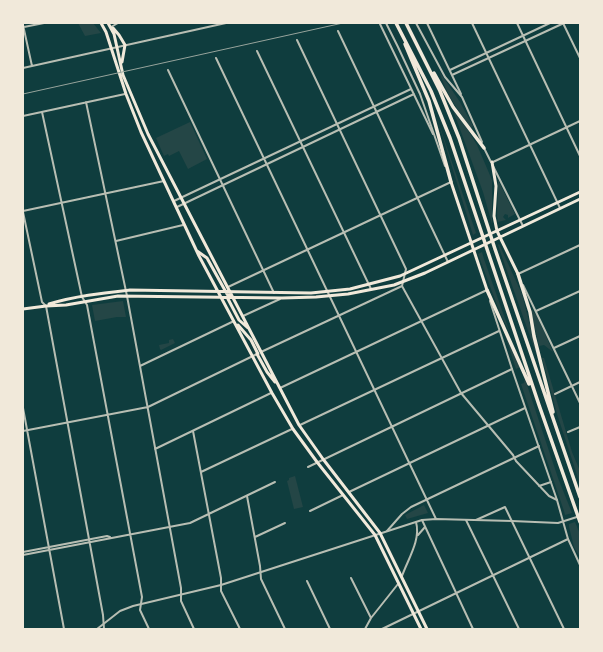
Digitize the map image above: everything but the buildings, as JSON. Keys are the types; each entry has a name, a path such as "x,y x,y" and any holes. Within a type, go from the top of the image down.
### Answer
{"highway":[{"path":"396,23 429,101 451,182"},
{"path":"396,23 428,85 448,132 539,405 580,522"},
{"path":"406,23 453,107 484,148"},
{"path":"410,30 440,90 459,138 500,264 580,497"},
{"path":"518,274 530,312 545,382 560,438"},
{"path":"487,290 539,405"}],"main road":[{"path":"100,23 106,32 126,94 141,132 196,250 272,393 293,428 317,462 375,535 421,629"},
{"path":"108,23 119,35 125,45 121,64"},
{"path":"111,27 130,93 148,134 243,316 259,353"},
{"path":"492,162 496,186 494,216 495,232 500,238 518,274"},
{"path":"451,182 487,290"},
{"path":"23,309 66,305 118,296 282,298 348,294 394,285 448,262 472,247 476,241 580,192"},
{"path":"46,306 65,299 106,292 311,293 350,289 391,280 445,256 472,247 478,248 580,199"},
{"path":"196,250 207,258 225,292 233,297"},
{"path":"219,292 225,294 240,320 250,330"},
{"path":"234,321 251,340 280,388 299,425 380,533 427,629"}],"street":[{"path":"32,66 23,27 44,23"},
{"path":"111,27 118,23"},
{"path":"23,68 226,23"},
{"path":"228,288 343,232 451,182 420,94 386,23"},
{"path":"416,23 445,77 462,97"},
{"path":"427,23 450,70 484,148 523,226"},
{"path":"472,23 560,209"},
{"path":"517,23 580,156"},
{"path":"450,70 550,23"},
{"path":"452,75 563,23 580,58"},
{"path":"380,24 433,134"},
{"path":"338,31 448,262"},
{"path":"297,40 406,269 402,286 440,358 461,393 487,426 539,486 551,497 557,500"},
{"path":"257,51 370,289"},
{"path":"216,58 328,296 436,519"},
{"path":"168,70 274,292"},
{"path":"173,202 411,89"},
{"path":"23,116 126,94"},
{"path":"176,208 414,94"},
{"path":"86,102 128,291 127,296 181,588 181,601 194,629"},
{"path":"42,112 82,296 87,305 142,597 140,610 149,629"},
{"path":"492,162 580,120"},
{"path":"104,629 46,306 42,302 23,212 164,181"},
{"path":"116,241 184,225"},
{"path":"580,245 518,274 580,403"},
{"path":"23,431 148,407 402,286"},
{"path":"280,388 487,290 499,331 557,500 568,539 580,565"},
{"path":"536,311 580,291"},
{"path":"243,316 282,298"},
{"path":"140,366 234,321"},
{"path":"299,425 499,331"},
{"path":"554,348 580,336"},
{"path":"308,466 512,369"},
{"path":"555,394 580,382"},
{"path":"155,449 272,393"},
{"path":"23,408 64,629"},
{"path":"349,492 525,408"},
{"path":"568,432 580,426"},
{"path":"201,472 293,428"},
{"path":"193,431 209,514 221,591 240,629"},
{"path":"387,530 411,507 539,446"},
{"path":"23,555 107,536 111,537 130,534 190,522 275,482"},
{"path":"539,486 551,482"},
{"path":"310,510 343,495"},
{"path":"247,496 261,579 285,629"},
{"path":"476,520 505,506 564,629"},
{"path":"97,629 120,611 140,604 221,585 387,530 422,520 436,519 558,523 580,516"},
{"path":"422,520 473,629"},
{"path":"466,520 519,629"},
{"path":"416,522 418,536"},
{"path":"255,537 284,523"},
{"path":"402,576 418,536 425,527"},
{"path":"382,629 568,539"},
{"path":"23,552 89,541"},
{"path":"351,578 371,618"},
{"path":"308,581 330,629"},
{"path":"365,629 371,618 399,583"}],"shaded area":[{"path":"78,23 93,23 101,33 85,36"},
{"path":"439,71 460,102 473,126 471,128 452,101"},
{"path":"453,110 477,145 492,180 492,224 483,192"},
{"path":"435,112 476,233 473,235"},
{"path":"190,122 207,159 188,169 179,151 169,156 168,154 164,156 156,138"},
{"path":"498,180 515,214 508,218 508,215 505,214 503,217 506,220 498,222 497,216"},
{"path":"499,244 522,294 540,365 500,251"},
{"path":"482,252 510,333 500,313 478,254"},
{"path":"123,301 126,317 95,321 92,305"},
{"path":"532,310 537,316 553,352 544,345 539,346"},
{"path":"503,329 520,367 516,369"},
{"path":"173,339 175,343 161,350 160,349 159,345 169,343 169,340"},
{"path":"542,358 544,358 572,452 580,471 580,484 557,414"},
{"path":"525,379 558,478 572,513 565,515 521,384 524,383"},
{"path":"295,476 303,507 294,509 287,481 289,478"},
{"path":"424,505 428,513 407,519 405,515"},
{"path":"575,522 580,534 580,557 574,547 569,527 569,524"}],"railway":[{"path":"23,94 343,23"}]}
